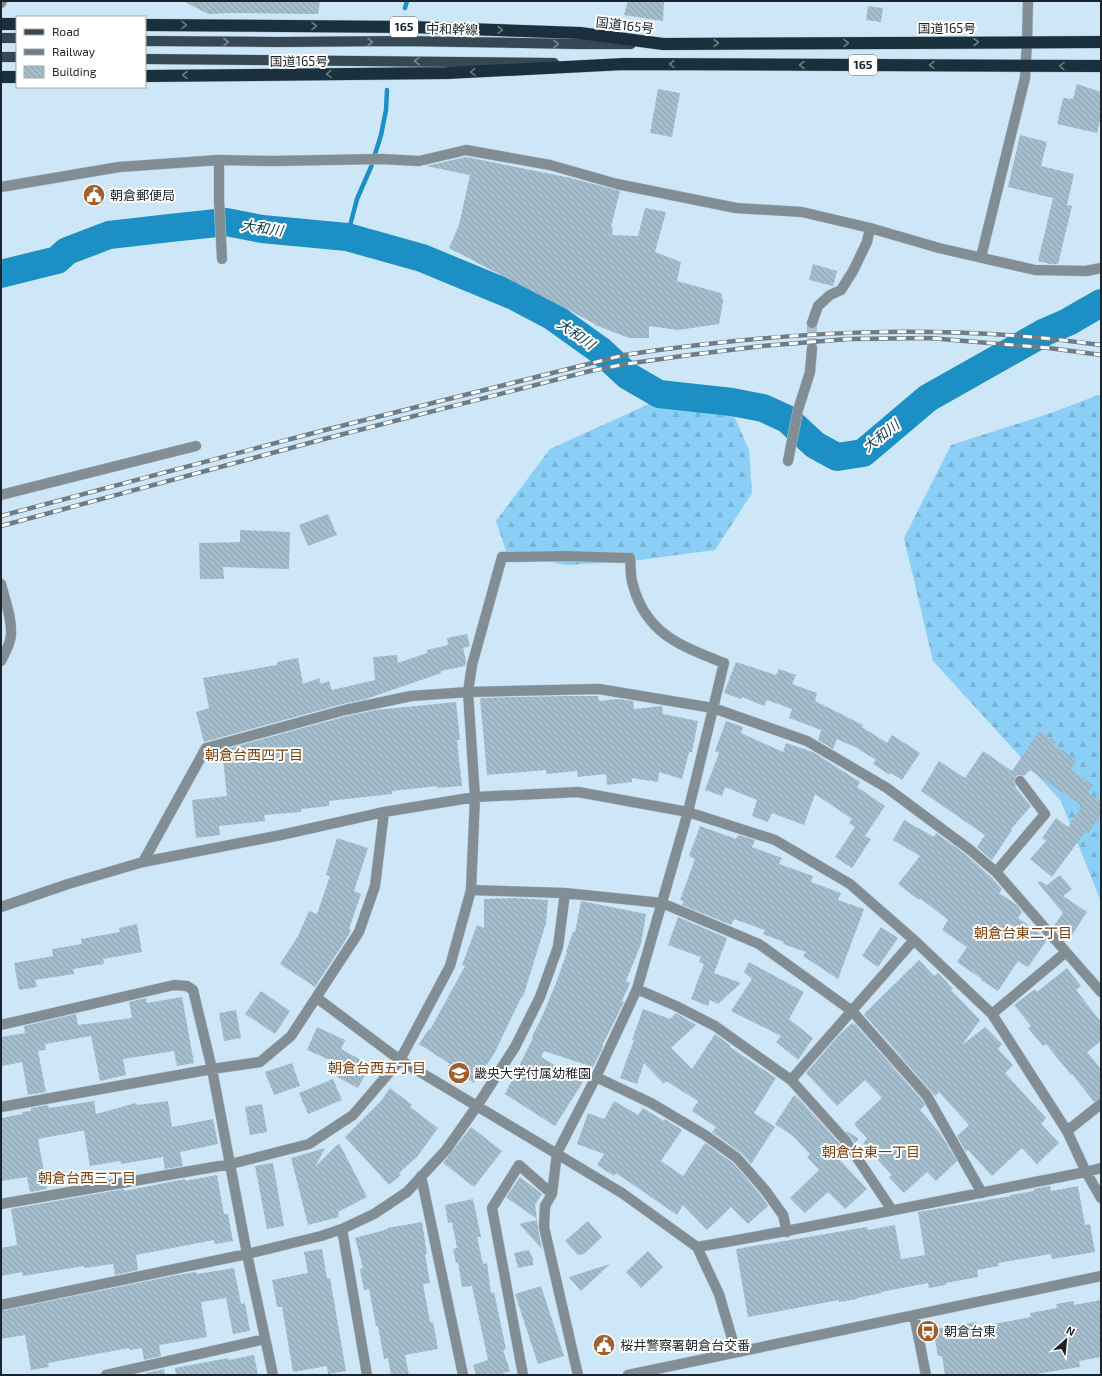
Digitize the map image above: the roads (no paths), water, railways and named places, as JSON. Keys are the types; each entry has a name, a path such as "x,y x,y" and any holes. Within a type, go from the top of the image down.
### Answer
{"highway":[{"path":"1,24 16,24"},
{"name":"国道165号","path":"146,24 411,27 580,33 663,44 1101,42"},
{"name":"国道165号","path":"146,76 448,73 624,64 1101,66"},
{"path":"1,77 16,77"}],"main road":[{"path":"1,38 16,38"},
{"name":"中和幹線","path":"146,41 401,41 663,44"},
{"path":"1,57 16,57"},
{"path":"146,59 488,61 624,64"}],"street":[{"path":"981,257 1021,93 1026,66 1028,42 1028,1"},
{"path":"1,186 119,167 219,160 273,161 381,158 419,161 466,150 550,165 617,184 736,208 802,212 870,228 925,245 1035,270 1086,271 1101,268"},
{"path":"219,160 219,200 222,258"},
{"path":"812,323 818,306 830,295 841,290 853,271 867,242 870,228"},
{"path":"788,461 798,410 810,372 812,348"},
{"path":"1,495 196,446"},
{"path":"1,1204 230,1164 309,1144 353,1115 400,1060 450,966 471,890 475,797 468,692 472,665 502,557 564,556 630,558 632,584 642,609 661,632 679,644 724,663 688,812 638,988 596,1077 557,1153 552,1194 545,1206 544,1227 578,1375"},
{"path":"1,584 8,613 11,635 7,649 1,661"},
{"path":"143,862 206,748 345,710 411,696 468,692 599,689 713,708 807,741 887,788 969,849 996,872 1101,992"},
{"path":"996,872 1045,814 1020,781"},
{"path":"1,907 68,884 143,862 281,835 384,812 475,797 578,792 688,812 775,840 850,884 914,940 992,1014 1067,1131 1086,1172 1101,1198"},
{"path":"1,1107 212,1069 260,1062 291,1036 359,932 375,886 384,812"},
{"path":"471,890 565,893 662,903 759,944 852,1011 927,1096 982,1192"},
{"path":"1,1305 247,1254 321,1236 374,1214 407,1192 446,1150 477,1106 515,1047 540,997 558,947 565,893"},
{"path":"791,1080 914,940"},
{"path":"992,1014 1066,952"},
{"path":"1,1024 174,985 187,986 193,990 212,1069 247,1254 273,1375"},
{"path":"638,988 715,1026 791,1080 845,1140 892,1210"},
{"path":"317,998 400,1060 622,1193 697,1247 719,1294 736,1352"},
{"path":"596,1077 651,1103 705,1135 737,1158 765,1190 783,1215 787,1232"},
{"path":"1067,1131 1101,1104"},
{"path":"523,1375 492,1208 519,1165 552,1194"},
{"path":"697,1247 787,1232 1101,1168"},
{"path":"421,1176 463,1375"},
{"path":"342,1228 367,1375"},
{"path":"632,1375 1101,1276"},
{"path":"914,1315 926,1375"},
{"path":"106,1375 265,1339"}],"waterway":[{"path":"405,8 407,1"},
{"path":"347,237 357,199 371,167 381,135 386,110 387,90"},
{"name":"大和川","path":"1,274 57,260 67,251 109,235 226,222 262,229 347,237 422,258 514,296 552,316 601,351 628,376 659,394 732,402 763,408 787,419 815,445 837,457 863,453 928,398 1045,332 1068,322 1101,303"}],"tunnel":[{"path":"812,323 812,348"}],"railway":[{"path":"1,516 321,431 624,355 744,340 862,332 981,333 1101,345"},
{"path":"1,526 324,439 590,371 626,364 762,346 848,339 930,338 1049,348 1101,355"}],"place":[{"name":"朝倉郵便局","path":"94,195"},
{"name":"畿央大学付属幼稚園","path":"459,1073"},
{"name":"朝倉台東","path":"928,1331"},
{"name":"桜井警察署朝倉台交番","path":"604,1345"}],"district":[{"name":"朝倉台西四丁目","path":"254,755"},
{"name":"朝倉台東二丁目","path":"1023,933"},
{"name":"朝倉台西五丁目","path":"377,1068"},
{"name":"朝倉台東一丁目","path":"871,1152"},
{"name":"朝倉台西三丁目","path":"87,1178"}]}
